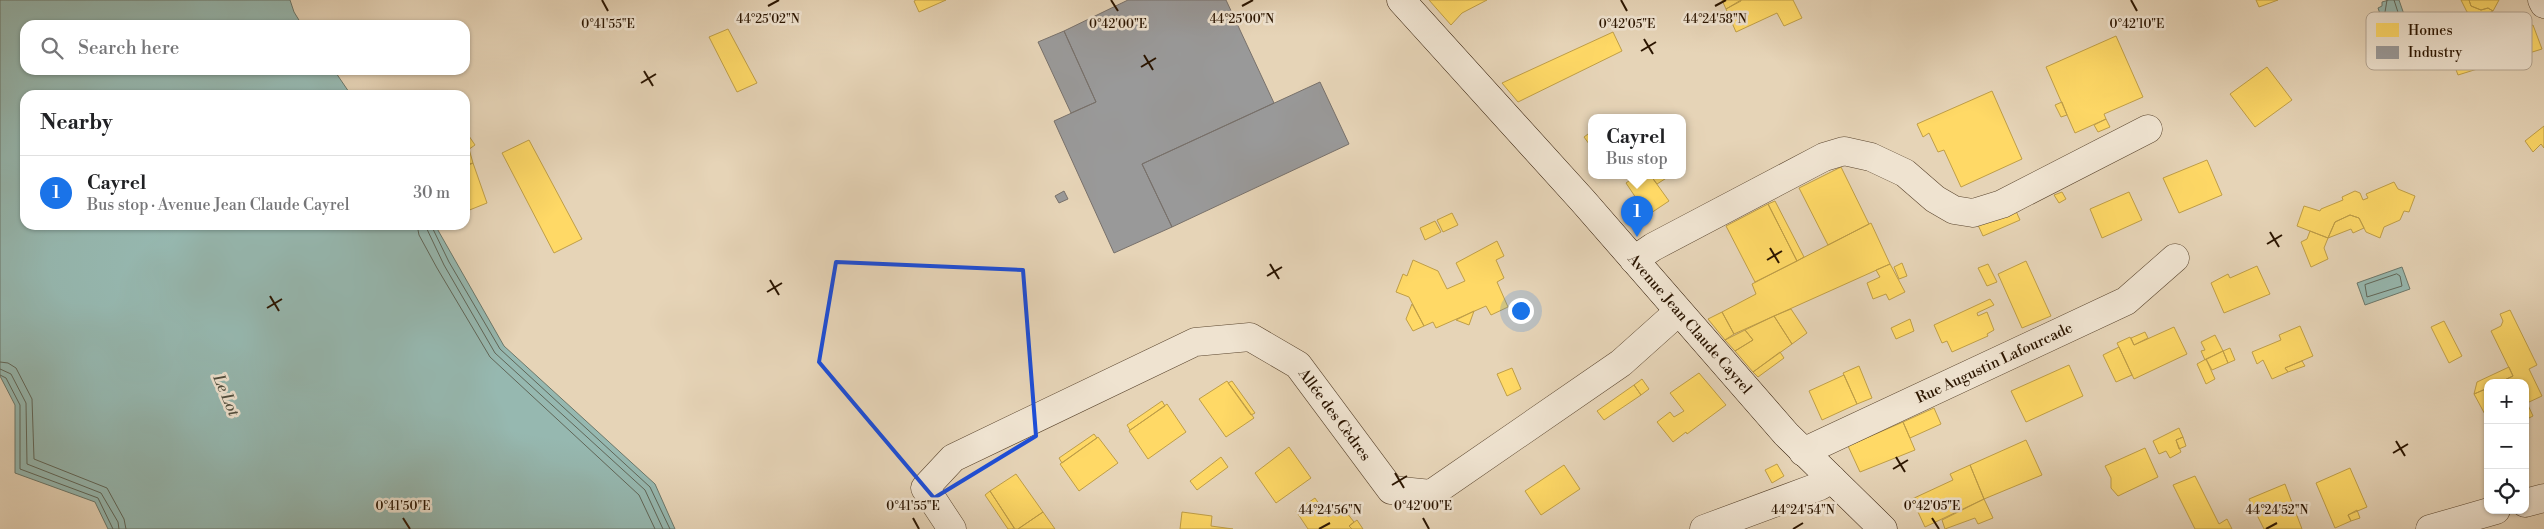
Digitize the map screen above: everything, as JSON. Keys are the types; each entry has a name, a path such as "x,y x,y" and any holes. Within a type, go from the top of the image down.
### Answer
{"street":[{"name":"Avenue Jean Claude Cayrel","path":"1401,0 1803,452 1883,529"},
{"path":"2542,0 2544,4"},
{"path":"1634,260 1824,157 1844,151 1871,157 1905,173 1935,199 1954,210 1973,213 2002,204 2148,129"},
{"name":"Rue Augustin Lafourcade","path":"1803,452 2126,301 2175,258"},
{"name":"Allée des Cèdres","path":"952,529 925,488 953,458 1194,342 1250,337 1298,365 1391,490 1431,494 1621,364 1678,312"},
{"path":"1704,529 1832,480"},
{"path":"2529,502 2544,498"},
{"path":"2430,529 2484,513"}],"highlighted area":[{"path":"836,262 1023,270 1036,436 934,498 819,362"}],"water":[{"name":"Le Lot","path":"0,0 290,0 299,20 20,20 20,75 337,75 348,90 20,90 20,230 438,230 504,346 655,484 675,529 108,529 95,502 15,473 15,405 0,376"},
{"path":"2399,0 2403,12 2379,12 2378,8 2382,6 2382,2"},
{"path":"2402,267 2410,289 2365,305 2357,283"}],"building: Homes":[{"path":"946,0 919,12 914,1"},
{"path":"1429,0 1487,0 1462,13 1451,25"},
{"path":"1722,0 1741,0 1741,1 1726,9"},
{"path":"1741,0 1793,0 1802,18 1784,26 1777,13 1736,32 1726,9"},
{"path":"2256,0 2278,0 2259,7"},
{"path":"2461,0 2469,0 2471,6 2481,10 2488,8 2493,11 2491,12 2467,12"},
{"path":"2469,0 2499,0 2493,11 2488,8 2481,10 2471,6"},
{"path":"2532,25 2533,25 2542,49 2532,52"},
{"path":"728,29 757,83 737,92 709,37"},
{"path":"1613,32 1622,51 1518,102 1502,83"},
{"path":"2116,36 2143,97 2104,114 2106,119 2075,133 2046,67"},
{"path":"2267,67 2292,100 2255,127 2230,94"},
{"path":"2456,70 2474,70 2458,75"},
{"path":"1992,91 2022,159 1961,187 1944,150 1938,152 1929,133 1923,137 1917,124"},
{"path":"2062,102 2067,115 2061,117 2055,105"},
{"path":"2106,119 2110,127 2098,132 2094,125"},
{"path":"2544,126 2544,148 2541,144 2533,152 2525,141"},
{"path":"1588,134 1588,142 1584,137"},
{"path":"470,138 475,145 470,148"},
{"path":"529,140 582,239 554,253 502,153"},
{"path":"470,152 473,163 470,164"},
{"path":"2207,160 2222,195 2179,213 2163,178"},
{"path":"473,163 487,203 470,210 470,164"},
{"path":"1841,167 1869,224 1828,245 1799,188"},
{"path":"1632,179 1653,179 1669,201 1639,221 1627,204 1636,198 1626,183"},
{"path":"1653,179 1665,179 1657,184"},
{"path":"2394,182 2398,189 2415,196 2409,212 2404,211 2400,220 2384,227 2380,238 2366,232 2359,218 2350,215 2335,222 2328,238 2297,226 2304,206 2320,211 2343,200 2342,197 2355,191 2360,193 2363,200 2368,198 2366,194"},
{"path":"2062,192 2066,199 2059,203 2054,195"},
{"path":"2129,192 2142,220 2102,238 2090,209"},
{"path":"1775,201 1804,257 1797,261 1768,204"},
{"path":"1768,204 1797,261 1755,282 1726,226"},
{"path":"2015,209 2020,220 1983,236 1978,225"},
{"path":"1452,213 1458,225 1443,232 1437,220"},
{"path":"2350,215 2359,218 2364,228 2353,233 2351,229 2328,238 2335,222"},
{"path":"1435,221 1441,232 1425,240 1420,228"},
{"path":"1871,223 1890,264 1734,334 1722,312 1756,294 1752,284"},
{"path":"2310,231 2328,238 2324,248 2328,259 2311,267 2301,242 2307,239"},
{"path":"1497,241 1504,256 1496,260 1504,278 1497,282 1508,307 1491,315 1486,306 1436,328 1433,322 1424,326 1409,297 1396,292 1403,274 1407,276 1413,260 1438,271 1447,289 1465,281 1456,263"},
{"path":"2026,261 2051,316 2022,328 1998,274"},
{"path":"1902,263 1907,276 1899,279 1894,267"},
{"path":"1890,264 1905,292 1889,300 1886,294 1873,299 1867,283 1880,277 1876,270"},
{"path":"1988,264 1997,282 1987,286 1978,268"},
{"path":"2257,266 2270,294 2224,313 2211,283 2228,274 2230,278"},
{"path":"1990,299 1994,305 1977,313 1978,316 1987,312 1994,330 1987,334 1988,336 1952,352 1947,341 1942,343 1934,325"},
{"path":"1412,304 1424,326 1413,331 1406,319"},
{"path":"1791,309 1807,333 1792,344 1774,316"},
{"path":"2510,310 2537,365 2529,369 2542,396 2529,402 2529,379 2507,379 2513,376 2491,331 2501,326 2503,321 2500,314"},
{"path":"1474,311 1469,325 1456,320"},
{"path":"1722,312 1734,334 1725,340 1708,319"},
{"path":"1774,316 1792,344 1753,372 1735,351 1753,340 1745,330"},
{"path":"1910,319 1914,331 1896,339 1891,328"},
{"path":"2444,321 2462,356 2449,363 2431,327"},
{"path":"2300,326 2313,356 2285,368 2288,372 2272,379 2263,360 2257,364 2252,352 2281,340 2279,335"},
{"path":"2174,327 2187,354 2134,379 2117,343 2130,337 2134,345"},
{"path":"1745,330 1753,340 1735,351 1725,340"},
{"path":"2145,332 2148,338 2134,345 2131,338"},
{"path":"2215,335 2223,351 2205,360 2201,351 2205,350 2201,342"},
{"path":"2119,347 2132,375 2116,382 2103,355"},
{"path":"2230,348 2235,360 2228,363 2223,351"},
{"path":"2223,351 2228,363 2212,370 2206,359"},
{"path":"1780,352 1784,358 1758,377 1753,372"},
{"path":"2206,359 2215,379 2206,384 2197,364"},
{"path":"2302,361 2305,366 2288,372 2285,368"},
{"path":"2069,365 2083,396 2026,422 2011,391"},
{"path":"1859,366 1872,398 1857,404 1843,373"},
{"path":"2509,367 2513,376 2507,379 2484,379 2484,390 2474,394 2477,382"},
{"path":"1512,368 1521,389 1507,396 1497,374"},
{"path":"1699,373 1726,405 1673,442 1657,422 1670,412 1674,417 1684,411 1670,393"},
{"path":"1844,375 1857,404 1822,420 1809,391"},
{"path":"1642,379 1649,389 1641,395 1634,385"},
{"path":"1227,381 1254,418 1226,437 1199,399"},
{"path":"1232,381 1255,413 1251,415 1228,383"},
{"path":"1634,385 1641,395 1604,420 1597,411"},
{"path":"2484,390 2484,413 2474,394"},
{"path":"1162,401 1165,406 1130,430 1127,425"},
{"path":"1167,404 1186,432 1148,459 1129,431"},
{"path":"2529,407 2533,416 2529,418"},
{"path":"1934,408 1941,424 1910,438 1903,422"},
{"path":"1903,422 1915,450 1860,472 1848,446"},
{"path":"2179,428 2183,437 2176,440 2181,452 2170,458 2166,451 2159,454 2153,441"},
{"path":"1094,434 1097,438 1062,463 1059,458"},
{"path":"1098,437 1118,463 1079,491 1060,464"},
{"path":"2183,437 2186,446 2179,449 2176,440"},
{"path":"2026,440 2042,475 1984,499 1970,465"},
{"path":"1289,447 1311,478 1276,503 1255,473"},
{"path":"2145,448 2158,477 2118,496 2111,488 2111,478 2105,466"},
{"path":"1221,457 1228,467 1197,490 1190,481"},
{"path":"1777,464 1784,476 1772,483 1765,470"},
{"path":"1564,465 1580,489 1541,515 1525,491"},
{"path":"1970,465 1984,499 1925,527 1912,499 1953,480 1950,474"},
{"path":"2350,468 2367,507 2348,515 2351,521 2335,528 2316,483"},
{"path":"1016,474 1043,512 1018,529 1015,529 990,491"},
{"path":"2195,476 2219,524 2227,519 2232,529 2195,529 2173,485"},
{"path":"2285,484 2302,529 2264,529 2249,499"},
{"path":"990,491 1014,528 1008,529 985,495"},
{"path":"1315,498 1328,517 1343,508 1354,522 1349,526 1352,529 1308,529 1296,511"},
{"path":"1984,499 1993,518 1978,524 1975,518 1945,529 1942,520"},
{"path":"2357,510 2360,518 2351,521 2348,515"},
{"path":"1043,512 1055,529 1018,529"},
{"path":"1182,512 1212,516 1211,526 1233,529 1180,529"},
{"path":"1357,520 1363,529 1352,529 1349,526"}],"building: Industry":[{"path":"1128,0 1226,0 1274,103 1142,164 1172,227 1114,253 1054,121 1096,102 1064,31"},
{"path":"1064,31 1096,102 1071,113 1038,42"},
{"path":"1320,82 1349,144 1172,227 1142,164"},
{"path":"1064,191 1068,199 1059,203 1055,196"}],"place":[{"name":"Cayrel","path":"1637,237"}]}
